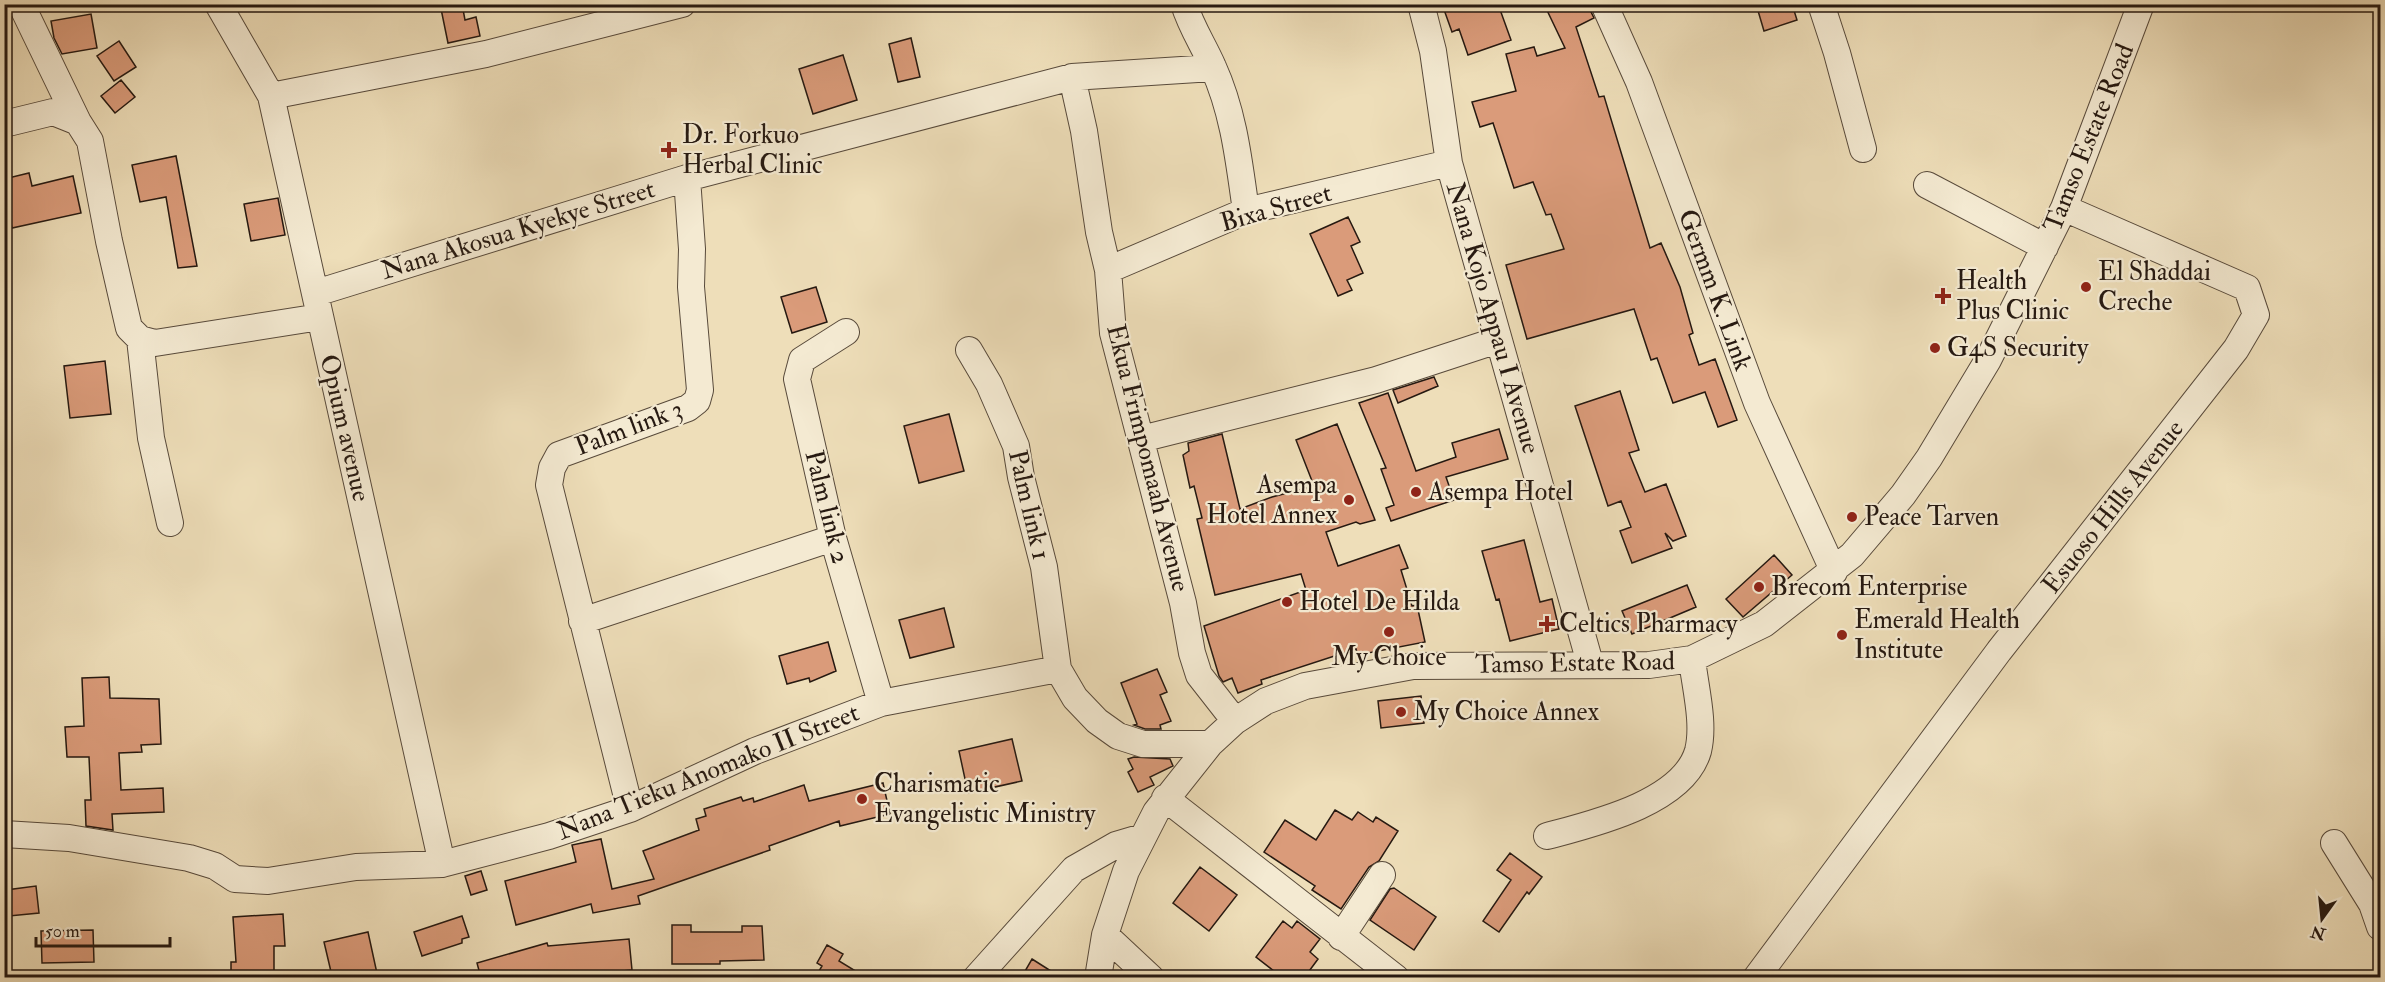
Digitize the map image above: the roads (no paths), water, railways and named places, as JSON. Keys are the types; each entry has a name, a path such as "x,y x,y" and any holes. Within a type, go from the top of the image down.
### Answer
{"street":[{"path":"21,4 78,122 90,141 108,240 129,328 140,339 151,438 170,523"},
{"name":"Opium avenue","path":"218,4 271,96 442,864"},
{"path":"271,96 486,54 682,4"},
{"path":"1184,4 1189,22 1214,68 1232,122 1246,211"},
{"name":"Nana Kojo Appau I Avenue","path":"1421,4 1433,51 1449,163 1497,340 1590,663"},
{"name":"Germm K. Link","path":"1604,4 1639,82 1757,403 1834,572"},
{"path":"1821,4 1863,149"},
{"name":"Tamso Estate Road","path":"1098,978 1105,935 1126,871 1166,798 1210,744 1235,721 1266,701 1305,686 1413,666 1590,663 1649,665 1692,659 1764,624 1834,572 1879,525 1929,458 1977,380 2064,208 2141,4"},
{"name":"Nana Akosua Kyekye Street","path":"140,339 155,343 318,305 687,178 1072,77 1214,68"},
{"name":"Ekua Frimpomaah Avenue","path":"1072,77 1084,131 1099,232 1108,270 1113,333 1199,675 1235,721"},
{"path":"4,124 53,112 78,122"},
{"name":"Bixa Street","path":"1108,270 1246,211 1449,163"},
{"name":"Palm link 3","path":"630,809 549,485 552,468 559,455 688,408 697,400 699,390 691,287 692,249 687,178"},
{"path":"1926,185 2045,247"},
{"name":"Esuoso Hills Avenue","path":"1756,978 2000,651 2236,349 2256,315 2247,288 2064,208"},
{"name":"Palm link 2","path":"846,332 802,360 797,379 833,538 881,703"},
{"path":"1141,439 1376,380 1497,340"},
{"name":"Palm link 1","path":"969,350 988,384 1016,446 1021,477 1044,567 1058,669"},
{"path":"582,621 833,538"},
{"path":"1547,836 1608,819 1635,808 1653,799 1686,773 1693,764 1700,734 1692,659"},
{"path":"1058,669 1075,698 1097,721 1118,736 1143,744 1210,744"},
{"name":"Nana Tieku Anomako II Street","path":"4,834 69,838 189,858 215,866 235,879 268,881 356,867 442,864 549,836 630,809 755,751 881,703 1058,669"},
{"path":"1166,798 1396,978"},
{"path":"976,978 1074,869 1116,845 1143,837"},
{"path":"2334,843 2372,904 2380,927"},
{"path":"1341,937 1382,875"},
{"path":"1105,935 1151,978"}],"place":[{"name":"Dr. Forkuo Herbal Clinic","path":"669,150"},
{"name":"El Shaddai Creche","path":"2086,287"},
{"name":"Health Plus Clinic","path":"1943,296"},
{"name":"G4S Security","path":"1935,348"},
{"name":"Asempa Hotel","path":"1416,492"},
{"name":"Asempa Hotel Annex","path":"1349,500"},
{"name":"Peace Tarven","path":"1852,517"},
{"name":"Brecom Enterprise","path":"1759,587"},
{"name":"Hotel De Hilda","path":"1287,602"},
{"name":"Celtics Pharmacy","path":"1547,624"},
{"name":"My Choice","path":"1389,632"},
{"name":"Emerald Health Institute","path":"1842,635"},
{"name":"My Choice Annex","path":"1401,712"},
{"name":"Charismatic Evangelistic Ministry","path":"862,799"}]}
